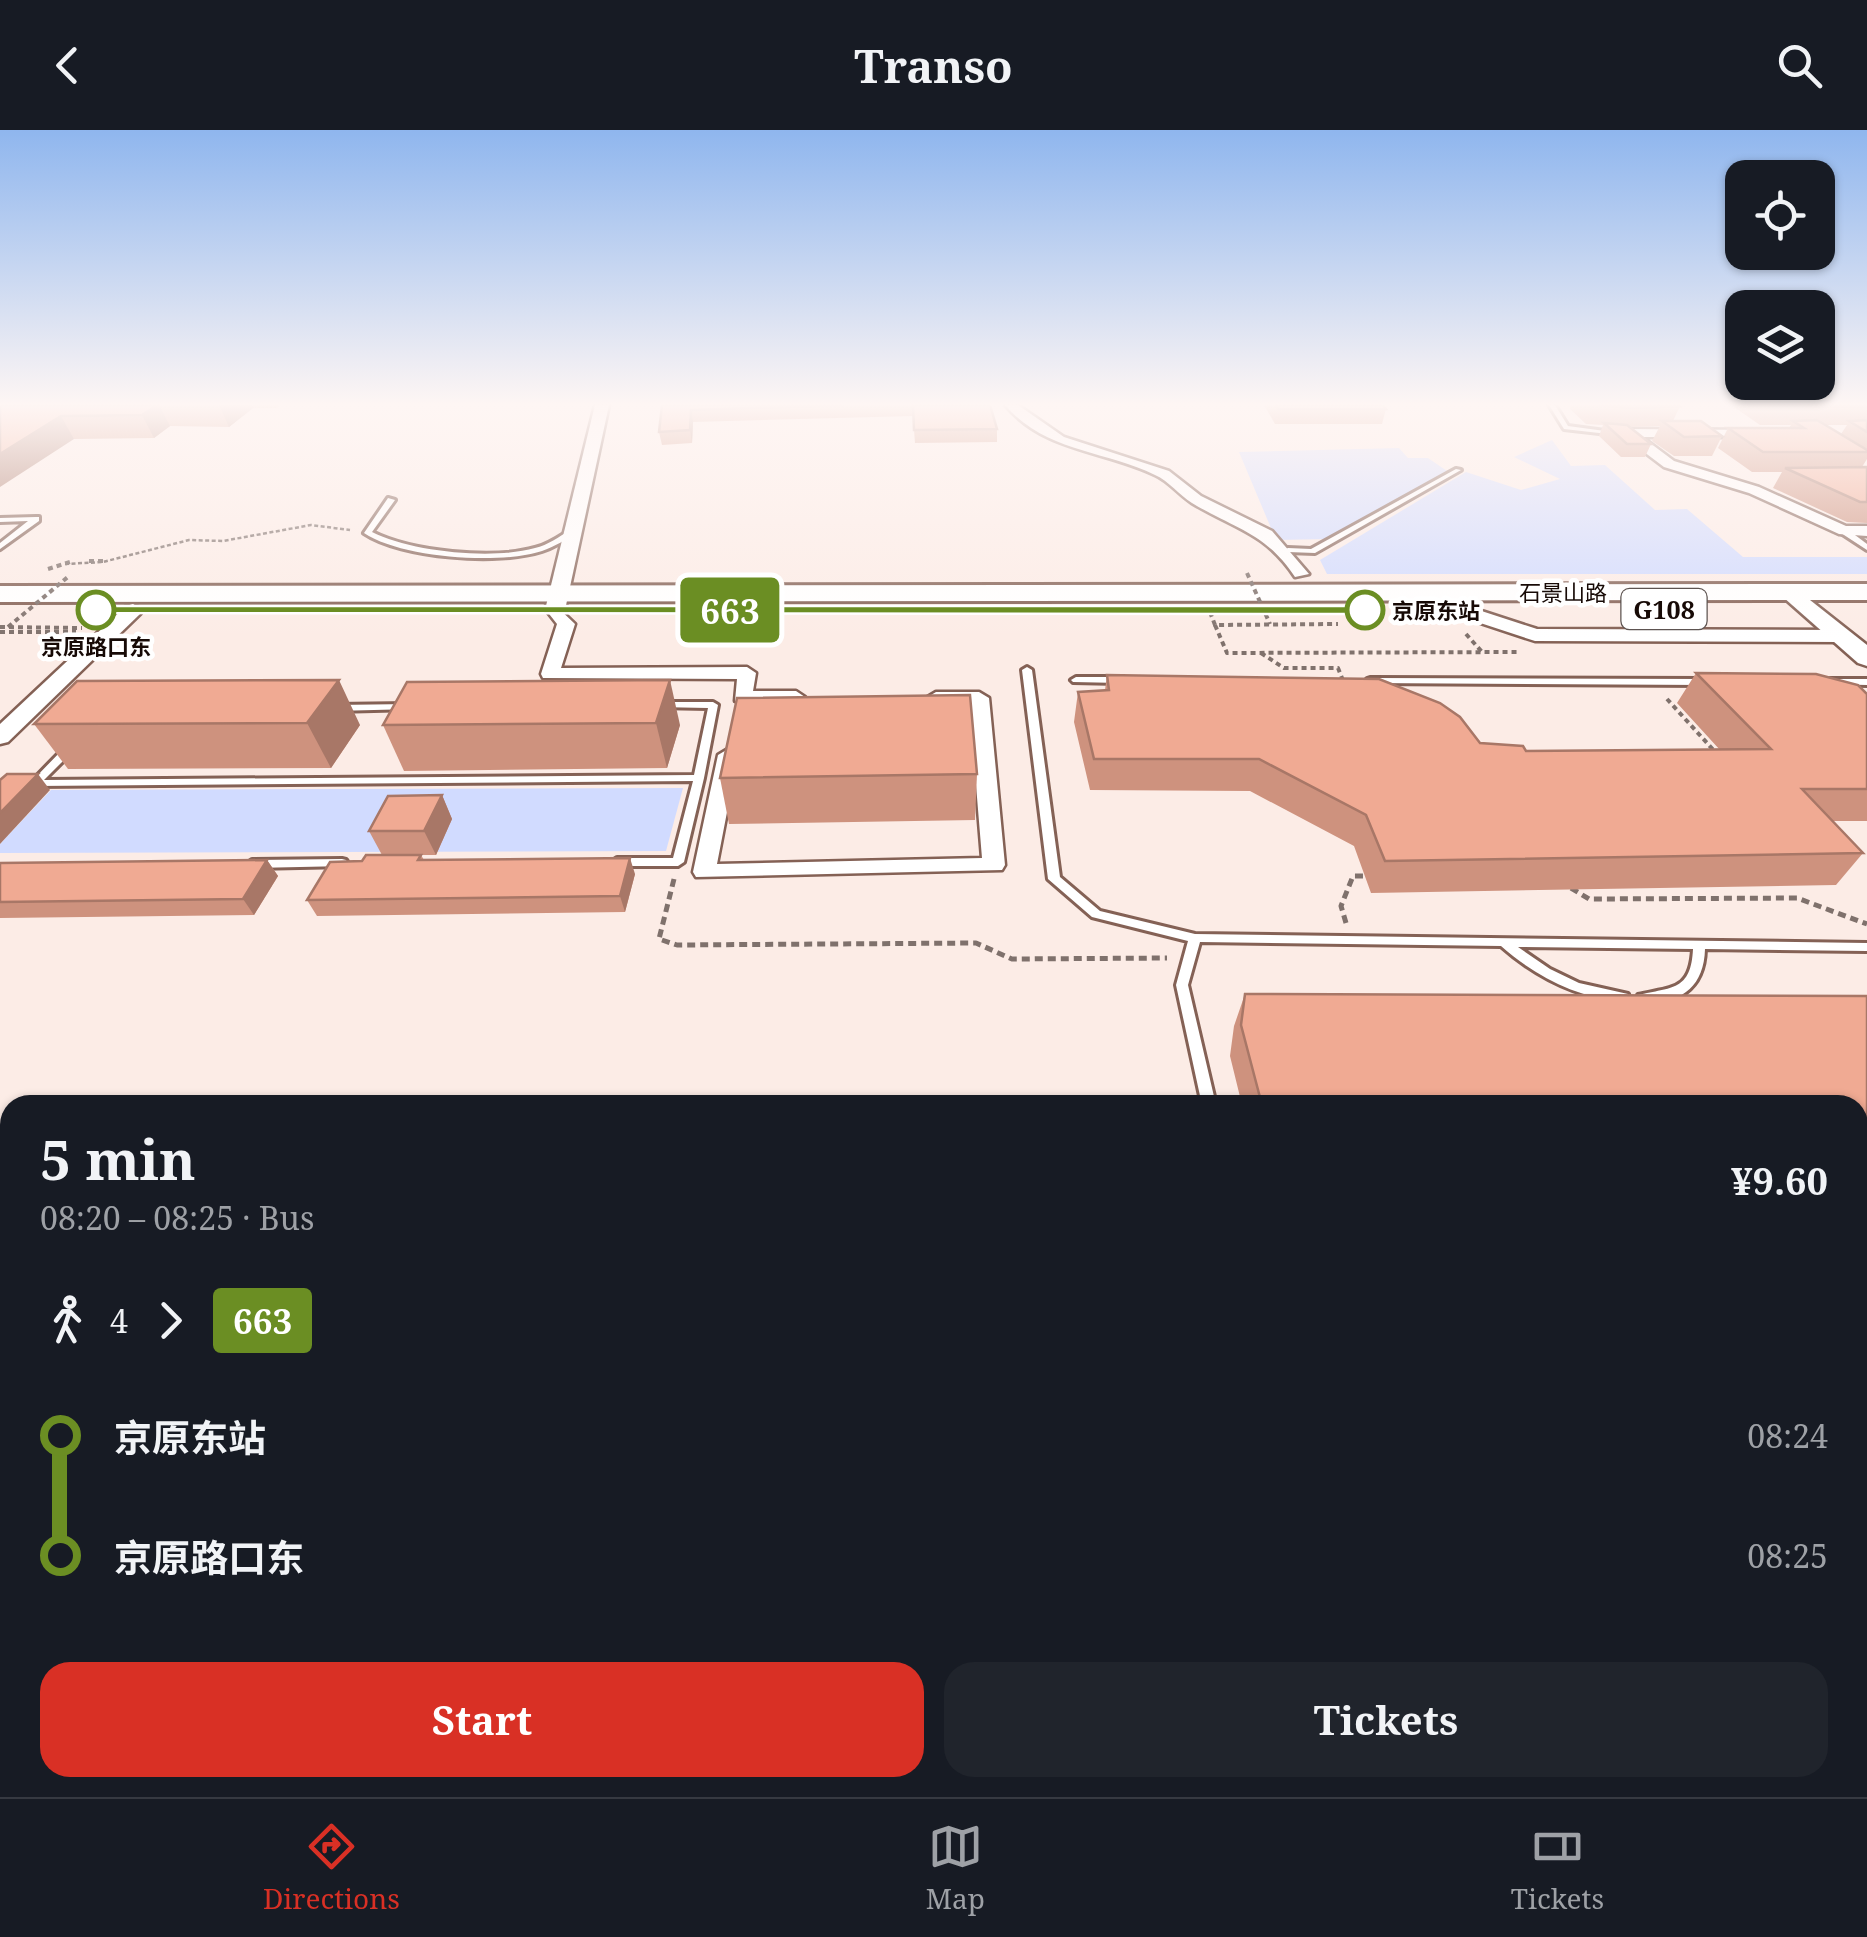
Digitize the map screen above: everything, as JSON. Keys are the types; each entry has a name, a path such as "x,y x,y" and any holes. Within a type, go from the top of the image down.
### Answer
{"highway":[{"name":"石景山路","path":"4,619 133,610 559,601 1460,619 1833,611 1867,592"},
{"name":"石景山路","path":"0,594 1833,611"}],"main road":[{"path":"1833,611 1867,658"}],"street":[{"path":"584,483 559,601 566,624 550,674 748,673 742,697 821,698"},
{"path":"1177,483 1196,499 1243,518 1288,550 1302,574"},
{"path":"1730,483 1844,531 1867,531"},
{"path":"0,737 36,710 133,610"},
{"path":"1460,619 1534,634 1833,611"},
{"path":"733,731 704,872 994,865 979,698 920,698"},
{"path":"924,730 982,730"}],"lane":[{"path":"1288,550 1312,551 1435,483"},
{"path":"391,500 368,533 383,544 492,554 537,551 573,532"},
{"path":"0,520 36,520 0,548"},
{"path":"1844,531 1867,548"},
{"path":"1026,670 1054,879 1096,914 1191,937 1867,947"},
{"path":"1076,680 1133,680"},
{"path":"1354,681 1725,682"},
{"path":"1823,682 1867,682"},
{"path":"598,862 678,862 700,778 713,705 655,705"},
{"path":"324,708 421,707"},
{"path":"84,734 35,784 700,778"},
{"path":"239,864 359,863"},
{"path":"1191,937 1182,984 1206,1095"},
{"path":"1506,944 1550,976 1586,991 1646,998 1695,981 1699,945"}],"path":[{"path":"36,572 75,561 134,555 189,540 223,542 311,525 368,533"},
{"path":"1247,574 1270,624"},
{"path":"4,619 91,628 86,632 0,630 4,619 69,576"},
{"path":"1338,624 1270,624 1212,617 1227,653 1520,652"},
{"path":"1460,619 1482,652"},
{"path":"1262,653 1284,668 1338,668 1348,692"},
{"path":"1679,690 1660,690 1726,764"},
{"path":"678,862 659,939 677,945 976,943 1012,959 1190,958"},
{"path":"1328,926 1347,926 1342,906 1352,876 1372,876"},
{"path":"1564,884 1590,899 1797,898 1867,924"},
{"path":"1163,958 1191,937"},
{"path":"1163,958 1166,976"}],"shaded area":[{"path":"1252,483 1427,483 1329,539 1276,540"},
{"path":"1448,483 1499,483 1521,490 1547,483 1625,483 1655,510 1687,509 1743,557 1867,557 1867,574 1327,574 1320,560"},
{"path":"683,788 666,851 0,853 0,844 51,790"}],"building":[{"path":"1818,483 1867,483 1867,502"},
{"path":"1696,673 1816,674 1858,685 1867,694 1867,789 1802,789 1863,853 1385,861 1366,815 1259,759 1094,759 1078,692 1109,690 1107,675 1379,679 1440,703 1460,717 1480,743 1523,746 1526,751 1771,749"},
{"path":"339,680 307,723 34,724 77,681"},
{"path":"670,680 656,723 383,725 407,682"},
{"path":"970,695 977,774 720,778 737,698"},
{"path":"7,774 38,774 0,813 0,780"},
{"path":"442,795 424,831 369,831 388,796"},
{"path":"366,855 421,855 418,860 630,858 620,896 307,900 330,862 362,861"},
{"path":"267,860 243,899 0,902 0,863"},
{"path":"1245,994 1867,996 1867,1095 1259,1095 1241,1025"}],"bus line":[{"name":"663","path":"96,610 1365,610"}],"place":[{"name":"京原路口东","path":"96,610"},
{"name":"京原东站","path":"1365,610"}]}
